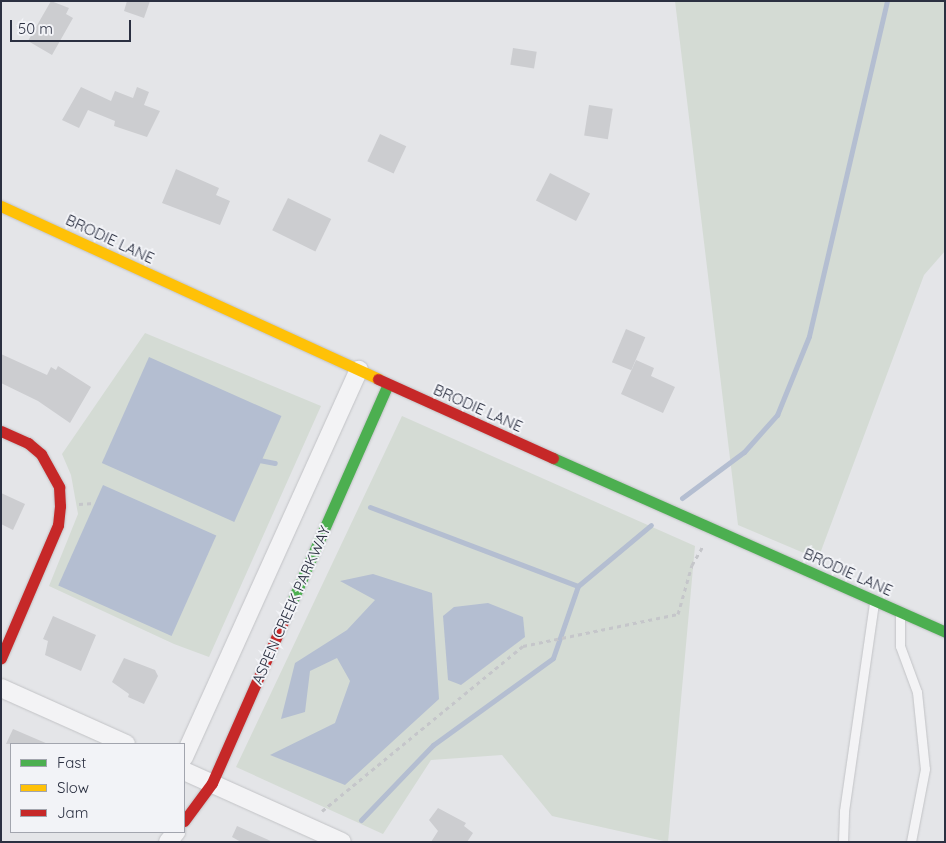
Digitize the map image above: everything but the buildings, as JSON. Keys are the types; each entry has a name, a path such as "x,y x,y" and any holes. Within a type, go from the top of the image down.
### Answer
{"main road":[{"name":"BRODIE LANE","path":"1,206 388,384 945,632"},
{"name":"ASPEN CREEK PARKWAY","path":"185,820 212,783 388,384"},
{"path":"1,431 28,443 41,454 56,481 60,506 58,526 1,658"}],"street":[{"path":"185,755 359,370"},
{"path":"1,688 124,743"},
{"path":"185,771 342,842"}],"lane":[{"path":"843,842 844,811 874,601"},
{"path":"900,612 900,646 917,692 925,769 911,842"}],"path":[{"path":"76,505 94,503"},
{"path":"322,810 523,646 678,614 692,565 704,543"}],"shaded area":[{"path":"675,1 945,1 945,251 924,275 818,559 738,525"},
{"path":"145,333 321,406 209,657 174,644 49,586 78,514 71,475 62,454"},
{"path":"402,416 695,546 668,842 552,816 502,755 431,760 383,834 236,767"}],"water":[{"path":"149,357 281,416 234,522 102,463"},
{"path":"103,485 216,535 172,636 58,585"},
{"path":"373,574 432,593 439,699 345,785 270,755 335,723 350,681 337,658 310,671 305,712 281,719 295,663 347,630 375,600 340,581"},
{"path":"488,603 523,617 525,637 461,685 448,680 443,616 454,607"}],"waterway":[{"path":"682,498 744,452 777,415 809,336 887,1"},
{"path":"259,460 275,463"},
{"path":"370,507 578,586 651,525"},
{"path":"361,820 433,745 553,658 578,586"}],"traffic: fast":[{"path":"287,613 388,384"},
{"path":"553,458 945,632"}],"traffic: slow":[{"path":"1,206 378,379"}],"traffic: jam":[{"path":"378,379 553,458"},
{"path":"1,431 28,443 41,454 59,487 60,506 58,525 1,658"},
{"path":"185,820 212,783 287,613"}]}
